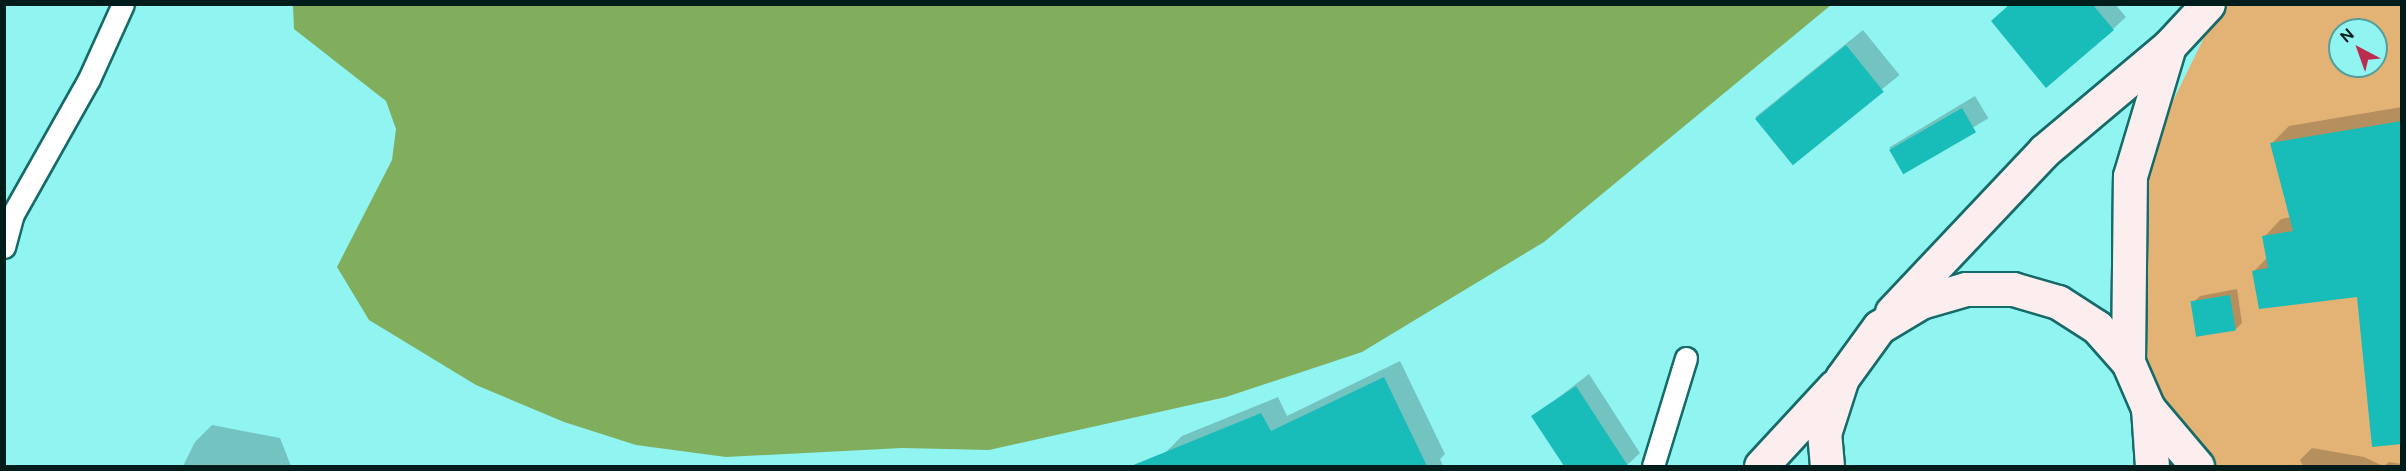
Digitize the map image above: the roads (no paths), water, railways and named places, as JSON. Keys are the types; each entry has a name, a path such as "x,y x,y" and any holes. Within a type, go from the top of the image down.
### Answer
{"main road":[{"path":"1761,466 1842,378 1879,327 2044,151 2169,46 2208,4"},
{"path":"2128,362 2130,176 2169,46"},
{"path":"1879,327 1921,302 1966,289 2013,289 2068,308 2097,327 2128,362 2148,408 2197,466"},
{"path":"1827,466 1824,434 1842,378"},
{"path":"2148,408 2152,466"}],"lane":[{"path":"4,248 13,213 89,79 123,4"},
{"path":"1653,466 1686,358"}]}
